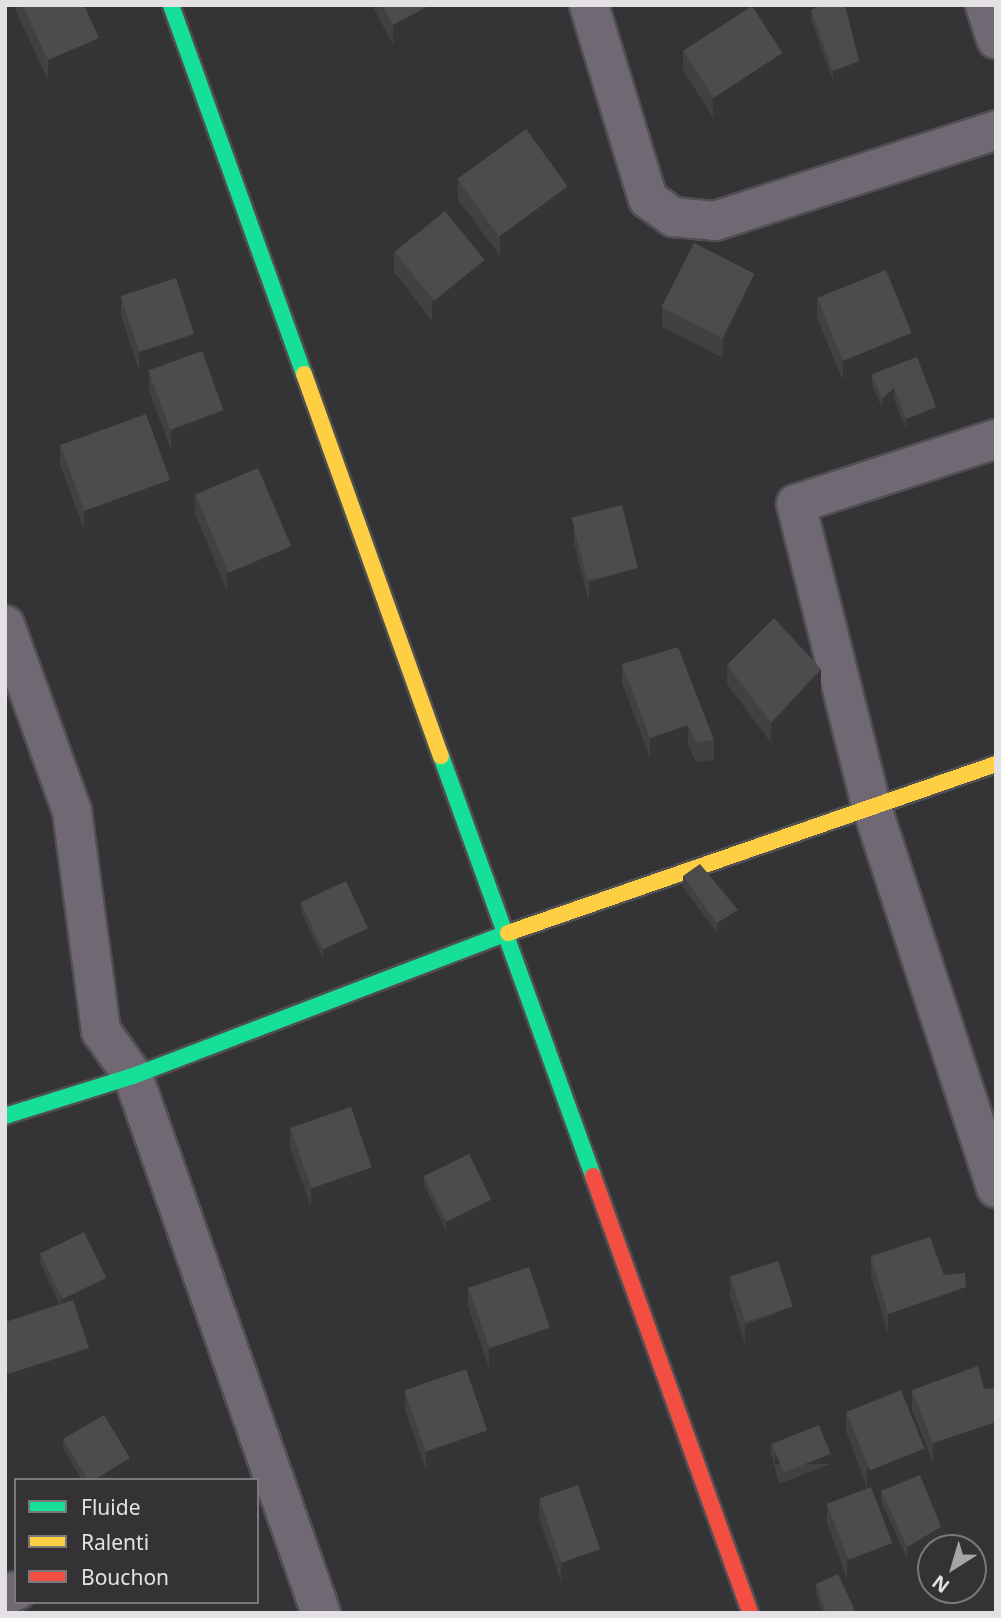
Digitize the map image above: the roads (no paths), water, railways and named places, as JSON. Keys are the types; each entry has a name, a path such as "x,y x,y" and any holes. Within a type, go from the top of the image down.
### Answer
{"street":[{"path":"171,5 750,1613"},
{"path":"589,5 648,199 673,217 715,221 996,130"},
{"path":"985,5 996,39"},
{"path":"996,439 796,504 871,805 996,1188"},
{"path":"5,625 72,811 101,1031 133,1076 268,1496 321,1613"},
{"path":"5,1116 133,1076 505,934 871,805 996,764"}]}
